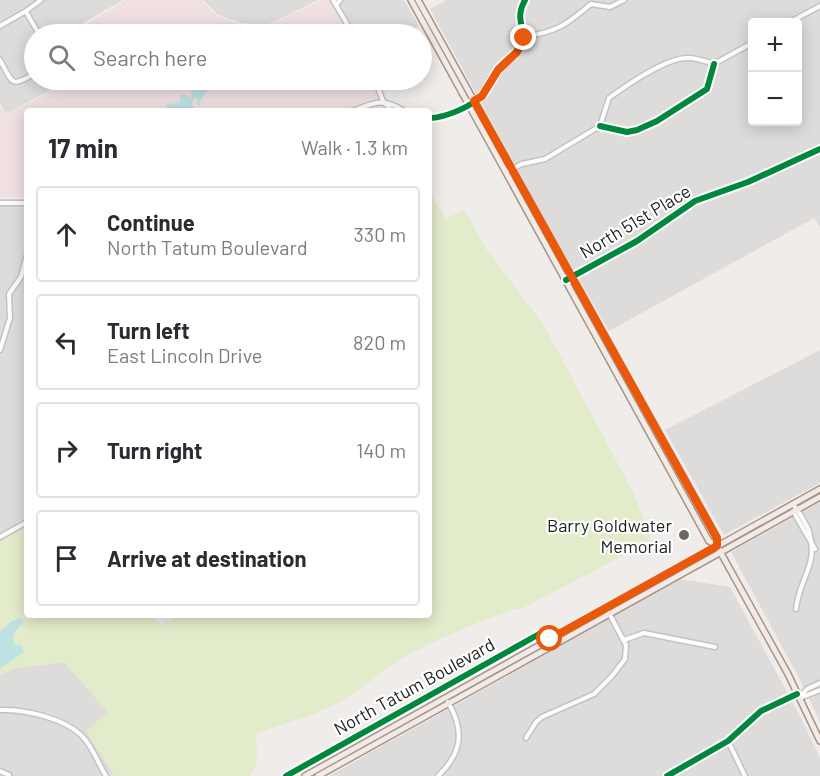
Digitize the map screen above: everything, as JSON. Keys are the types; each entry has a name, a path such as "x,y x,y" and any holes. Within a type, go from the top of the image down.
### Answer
{"main road":[{"path":"411,0 427,24"},
{"path":"418,0 428,24"},
{"path":"432,32 569,278 709,541 721,552 820,741"},
{"name":"North Tatum Boulevard","path":"304,776 554,645 717,546 820,489"},
{"name":"North Tatum Boulevard","path":"318,776 550,639 721,552 820,497"}],"street":[{"path":"0,26 41,0"},
{"path":"432,118 446,116 482,96 498,70 517,52 524,38 519,18 525,0"},
{"path":"524,38 546,34 567,24 589,2 610,7 624,0"},
{"path":"336,1 348,24"},
{"path":"798,18 820,6"},
{"path":"26,11 33,24"},
{"path":"509,170 545,159 600,126 609,98 666,64 676,59 690,58 714,64 748,46"},
{"path":"0,60 11,80 18,83 24,80"},
{"path":"600,126 627,132 644,128 707,89 714,64"},
{"path":"379,90 383,101 389,108"},
{"path":"361,108 383,101 399,108"},
{"name":"North 51st Place","path":"569,278 637,241 695,201 748,182 820,149"},
{"path":"0,203 24,203"},
{"path":"0,350 10,318 9,294 21,277 24,266"},
{"path":"792,504 816,550 815,561 797,600 796,609"},
{"path":"0,537 24,524"},
{"path":"526,738 542,717 586,699 600,689 625,659 627,650 624,640 608,611"},
{"name":"North Tatum Boulevard","path":"286,776 542,633 544,632 550,639"},
{"path":"624,640 644,633 715,647"},
{"path":"550,639 554,645"},
{"path":"798,696 807,689 820,684"},
{"path":"668,776 728,741 761,711 820,690"},
{"path":"438,776 451,762 459,742 459,730 447,700"},
{"path":"0,710 27,711 73,729 89,745 106,776"},
{"path":"728,741 745,776"},
{"path":"0,771 9,775"}],"shaded area":[{"path":"0,0 123,0 81,24 24,24 24,90 50,90 6,114 0,103"},
{"path":"126,0 201,0 216,15 238,24 87,24"},
{"path":"203,0 318,0 269,24 241,23 217,14"},
{"path":"321,0 329,0 344,24 272,24"},
{"path":"336,0 404,0 418,24 351,24"},
{"path":"447,0 820,0 820,227 814,218 609,331 546,222 430,9"},
{"path":"52,90 377,90 379,95 397,104 399,108 24,108 24,197 0,198 0,107 6,115"},
{"path":"0,199 24,199 24,529 0,542"},
{"path":"820,350 820,483 724,535 665,430"},
{"path":"820,502 820,722 799,678 731,552"},
{"path":"680,579 730,587 800,716 820,758 820,776 329,776"},
{"path":"64,662 109,713 104,757 114,776 0,776 0,674 16,668"}],"green space":[{"path":"432,196 446,219 464,209 486,249 543,324 632,490 650,533 651,541 521,609 498,614 481,621 402,658 352,695 334,705 256,734 257,762 250,776 114,776 86,731 108,712 64,662 16,668 0,674 0,542 24,529 24,618 154,618 160,625 174,618 432,618"}],"water":[{"path":"191,91 209,91 200,101 200,105 196,105 198,100 195,97 192,103 194,108 167,108 167,104 179,103 181,95 184,94 191,98"},
{"path":"20,618 23,622 15,632 13,641 14,645 20,645 24,652 0,669 0,632 12,621"}],"cycle path":[{"path":"432,118 459,110 484,93 498,69 520,46 523,36 520,13 525,0"},
{"path":"600,126 627,132 657,121 707,89 714,64"},
{"path":"566,280 637,241 695,201 748,182 820,149"},
{"path":"286,776 541,633 548,635 553,645"},
{"path":"667,776 728,741 761,711 797,694"}],"place":[{"name":"Barry Goldwater Memorial","path":"684,535"}],"route":[{"path":"524,38 514,56 498,70 482,96 474,101 717,538 717,546 550,639"}]}
